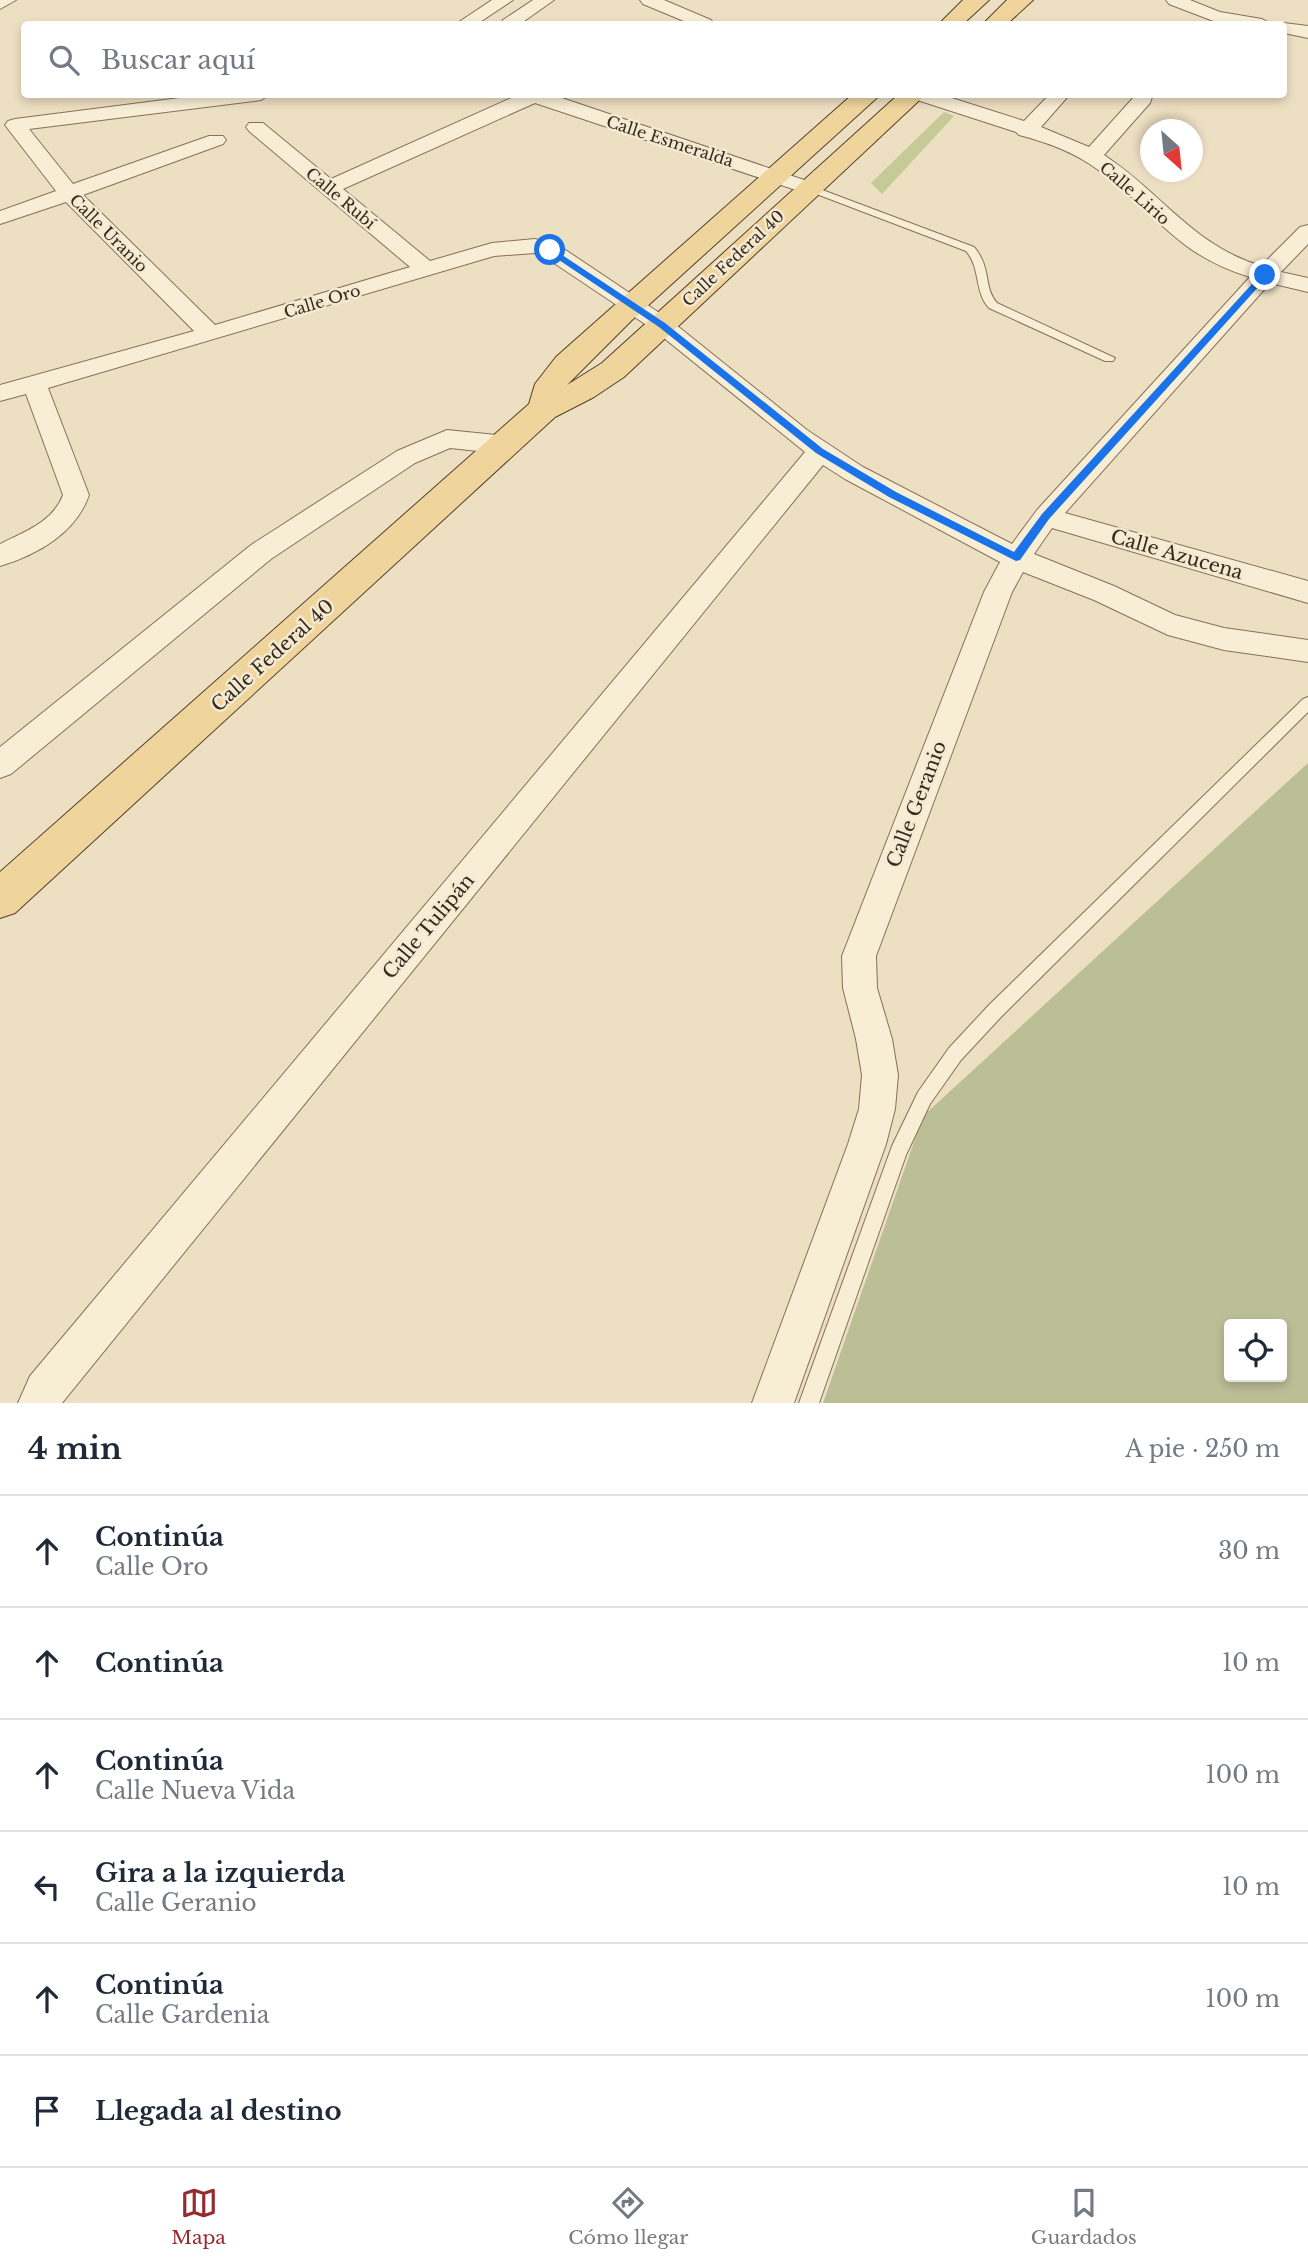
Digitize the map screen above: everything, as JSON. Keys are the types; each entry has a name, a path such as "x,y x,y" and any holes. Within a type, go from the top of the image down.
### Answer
{"main road":[{"path":"954,21 977,0"},
{"path":"997,21 1021,0"},
{"name":"Calle Federal 40","path":"544,409 551,384 567,364 864,98"},
{"name":"Calle Federal 40","path":"0,899 544,409 583,390 613,370 809,188 911,98"},
{"path":"694,248 730,261"}],"street":[{"path":"0,4 7,0"},
{"path":"470,21 504,0"},
{"path":"514,21 545,0"},
{"path":"649,0 698,21"},
{"path":"1175,0 1216,16 1245,21"},
{"path":"1287,28 1308,32"},
{"name":"Calle Uranio","path":"211,334 69,193 15,125 229,98"},
{"path":"328,187 525,98"},
{"name":"Calle Esmeralda","path":"540,98 809,188"},
{"name":"Calle Lirio","path":"928,98 1026,131 1091,157 1107,166 1188,239 1208,253 1228,263 1265,275 1308,285"},
{"path":"1026,131 1057,98"},
{"path":"1091,157 1143,98"},
{"name":"Calle Rubí","path":"257,127 426,270"},
{"path":"0,218 216,140"},
{"name":"Calle Geranio","path":"773,1403 867,1144 877,1109 880,1075 874,1039 860,988 859,956 998,592 1016,558 1045,517 1265,275 1308,232"},
{"name":"Calle Oro","path":"0,393 211,334 492,250 535,246 550,250 632,304 820,451 893,494 1016,558 1104,593 1168,624 1224,639 1308,650"},
{"path":"0,556 62,520 73,508 76,495 34,383"},
{"path":"0,765 261,552 406,457 447,439 506,445"},
{"name":"Calle Tulipán","path":"39,1403 44,1391 820,451"},
{"name":"Calle Azucena","path":"1045,517 1308,592"}],"lane":[{"path":"809,188 970,249 981,259 990,303 1005,313 1109,358"},
{"path":"809,1403 898,1152 924,1098 955,1054 995,1011 1308,703"}],"green space":[{"path":"944,112 954,116 882,194 871,183"},
{"path":"1308,763 1308,1403 823,1403 923,1116"}],"route":[{"path":"550,250 662,325 820,451 854,473 1016,558 1045,517 1265,275"}]}
